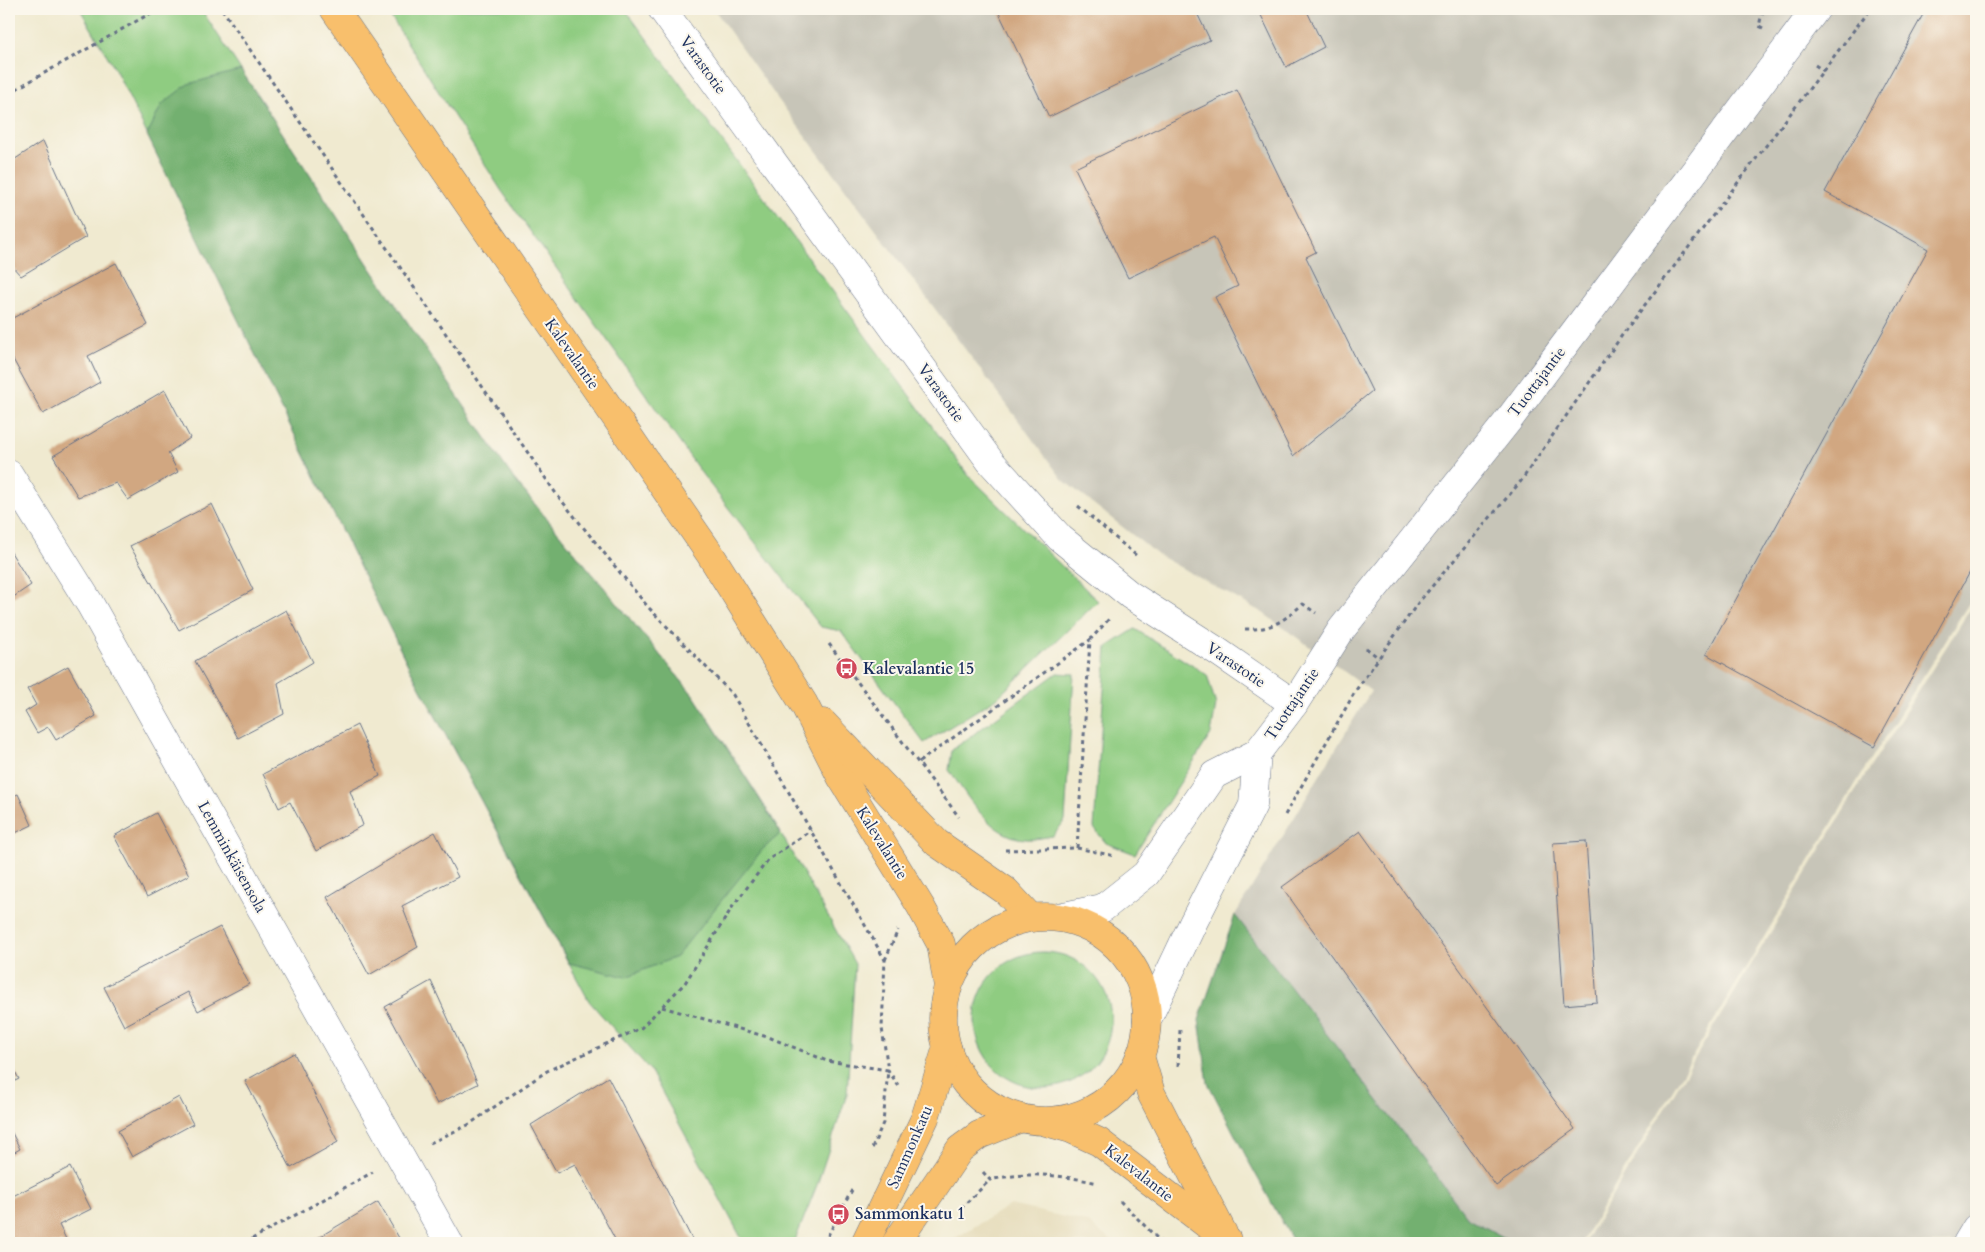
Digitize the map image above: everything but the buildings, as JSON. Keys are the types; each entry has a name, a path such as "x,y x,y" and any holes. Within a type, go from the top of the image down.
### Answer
{"main road":[{"name":"Kalevalantie","path":"334,9 710,554 804,704 841,777 910,887 941,944 948,987"},
{"name":"Kalevalantie","path":"804,704 937,843 1006,891 1030,917"},
{"path":"896,1243 960,1150 979,1135 1032,1120 1068,1118 1091,1110 1105,1101 1128,1078 1140,1056 1146,1038 1147,1020 1143,990 1131,964 1112,941 1087,925 1059,917 1030,917 1003,925 979,940 960,961 948,987 943,1017 946,1047"},
{"name":"Kalevalantie","path":"946,1047 958,1072 975,1093 997,1109 1032,1120 1071,1128 1099,1142 1228,1242"},
{"name":"Sammonkatu","path":"865,1243 925,1118 946,1047"},
{"name":"Kalevalantie","path":"1140,1056 1151,1094 1228,1242"}],"street":[{"name":"Varastotie","path":"662,9 990,461 1047,524 1060,538 1130,595 1217,651 1294,704"},
{"name":"Tuottajantie","path":"1059,917 1103,908 1146,874 1214,775 1257,753 1294,704 1341,630 1507,422 1816,9"},
{"name":"Lemminkäisensola","path":"9,474 90,604 449,1243"},
{"name":"Tuottajantie","path":"1147,1020 1194,921 1253,805 1257,753"},
{"path":"1967,1243 1976,1228"}],"path":[{"path":"9,93 158,9"},
{"path":"222,9 557,495 648,607 733,695 885,960 882,1028 888,1070 883,1123 869,1154"},
{"path":"1283,819 1356,690 1418,603 1521,481 1625,331 1870,9"},
{"path":"919,762 1090,640"},
{"path":"829,644 962,821"},
{"path":"245,1243 400,1157 468,1124 547,1071 641,1028 685,983 733,906 768,860 811,830"},
{"path":"662,1007 771,1038 827,1061 888,1070 909,1104 925,1118"},
{"path":"1178,1072 1180,1024"},
{"path":"960,1150 990,1180"},
{"path":"956,1216 990,1180 1012,1174 1073,1177 1103,1184"},
{"path":"824,1243 853,1187"},
{"path":"1116,1197 1162,1243"}],"shaded area":[{"path":"714,9 1976,9 1976,592 1861,775 1581,1243 1514,1243 1468,1218 1235,915 1371,691 1263,613 1158,555 1063,480 777,98"},
{"path":"1976,600 1976,1243 1584,1243 1864,777"},
{"path":"1010,1205 1087,1222 1114,1243 947,1243"}],"green space":[{"path":"80,9 201,9 368,264 513,478 694,696 771,816 855,964 847,1094 817,1185 794,1243 744,1243 650,1070 589,1001 409,667 116,71"},
{"path":"386,9 625,9 968,475 1098,601 997,698 924,743 841,631 821,627 702,474 501,190"},
{"path":"241,70 368,264 513,478 694,696 781,833 762,850 676,957 626,977 569,963 409,667 147,135 162,104 188,84"},
{"path":"1135,629 1207,675 1216,705 1211,734 1135,854 1106,843 1094,828 1107,647"},
{"path":"1057,673 1074,674 1065,820 1053,836 1036,839 1013,837 991,823 972,803 949,770 952,750"},
{"path":"1235,915 1468,1218 1514,1243 1294,1243 1208,1083 1199,1020"},
{"path":"1043,952 1069,957 1091,972 1106,994 1111,1020 1106,1046 1091,1068 1069,1083 1043,1088 1017,1083 995,1068 980,1046 975,1020 980,994 995,972 1017,957"}],"place":[{"name":"Kalevalantie 15","path":"847,669"},
{"name":"Sammonkatu 1","path":"839,1214"}]}
